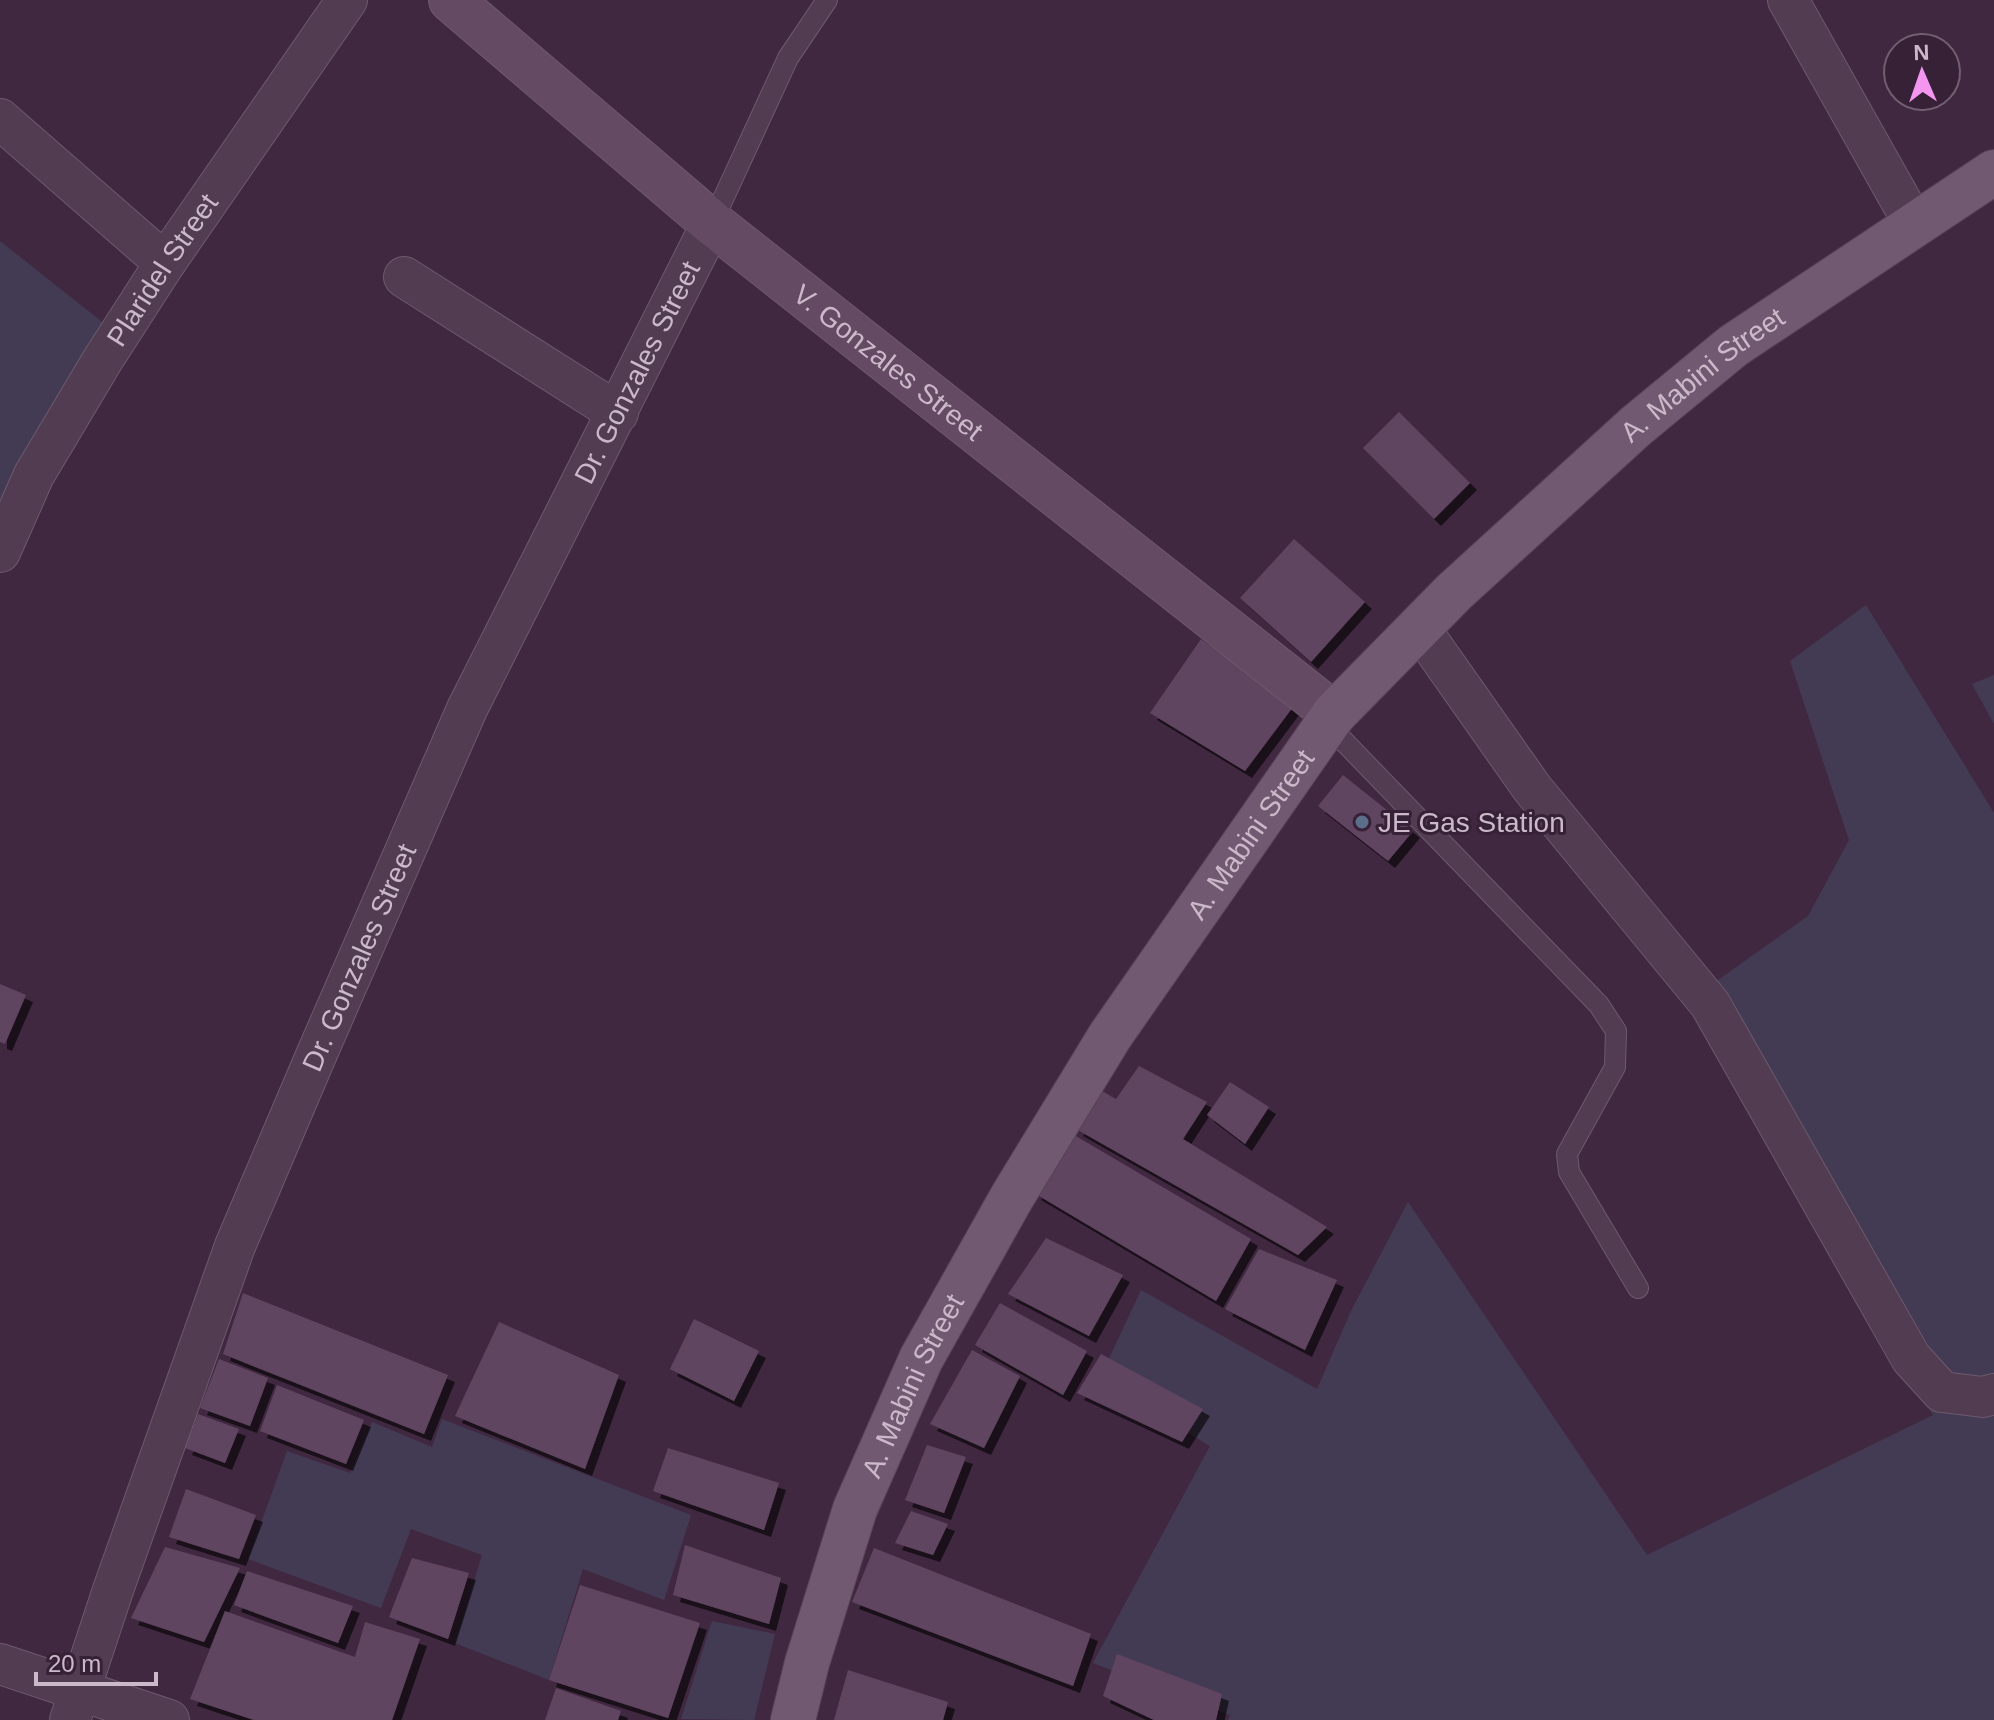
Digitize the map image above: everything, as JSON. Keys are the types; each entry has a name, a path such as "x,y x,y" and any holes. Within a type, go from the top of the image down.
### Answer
{"main road":[{"name":"A. Mabini Street","path":"793,1720 807,1663 855,1509 921,1359 1012,1197 1110,1036 1330,719 1418,626 1648,416 1733,346 1994,172"}],"street":[{"name":"Plaridel Street","path":"0,552 34,475 102,361 165,263 347,0"},
{"name":"V. Gonzales Street","path":"451,0 712,223 1330,719"},
{"path":"1788,0 1914,224"},
{"path":"0,119 165,263"},
{"name":"Dr. Gonzales Street","path":"74,1705 235,1246 315,1058 467,709 712,223"},
{"path":"404,277 618,413"},
{"path":"1418,626 1532,788 1710,1004 1911,1358 1942,1392 1983,1397 1994,1394"},
{"path":"0,1664 74,1705 169,1720"}],"lane":[{"path":"712,223 788,58 827,0"},
{"path":"1330,719 1599,1005 1616,1031 1615,1067 1567,1154 1569,1172 1638,1288"}],"shaded area":[{"path":"0,241 106,325 0,509"},
{"path":"1866,605 1994,813 1994,1720 1228,1720 1230,1715 1093,1663 1210,1446 1099,1380 1141,1290 1317,1389 1351,1311 1408,1202 1647,1555 1933,1415 1687,1002 1808,916 1849,840 1790,661"},
{"path":"1994,675 1994,724 1972,684"},
{"path":"442,1419 691,1515 664,1600 583,1569 549,1680 455,1643 482,1555 411,1529 381,1608 248,1559 287,1451 350,1473 372,1422 432,1447"},
{"path":"712,1621 775,1634 754,1720 681,1719"}],"building":[{"path":"1399,412 1470,483 1434,519 1363,448"},
{"path":"1294,539 1365,602 1311,662 1240,598"},
{"path":"1201,639 1293,707 1245,771 1150,713"},
{"path":"1343,775 1413,831 1388,861 1318,806"},
{"path":"0,984 26,995 5,1044 0,1042"},
{"path":"1139,1066 1207,1102 1183,1139 1327,1227 1298,1255 1076,1129 1102,1091 1116,1099"},
{"path":"1230,1082 1269,1107 1245,1144 1207,1115"},
{"path":"1069,1132 1251,1239 1216,1301 1034,1193"},
{"path":"1046,1238 1123,1275 1089,1336 1008,1294"},
{"path":"1259,1249 1337,1280 1305,1350 1225,1309"},
{"path":"243,1293 448,1375 424,1434 223,1354"},
{"path":"1000,1303 1087,1351 1063,1395 975,1345"},
{"path":"694,1319 759,1351 734,1401 670,1369"},
{"path":"499,1322 619,1375 585,1469 455,1416"},
{"path":"972,1350 1020,1376 984,1448 930,1424"},
{"path":"1101,1354 1203,1409 1182,1442 1077,1393"},
{"path":"219,1359 268,1378 250,1426 200,1408"},
{"path":"277,1385 364,1420 346,1464 260,1431"},
{"path":"198,1414 239,1429 225,1463 185,1448"},
{"path":"927,1445 966,1457 944,1513 905,1500"},
{"path":"668,1448 779,1483 764,1530 653,1491"},
{"path":"186,1489 256,1515 239,1559 169,1537"},
{"path":"911,1511 948,1524 933,1555 895,1543"},
{"path":"685,1545 781,1578 769,1624 673,1595"},
{"path":"165,1547 240,1568 204,1642 131,1618"},
{"path":"874,1548 1091,1634 1073,1686 852,1602"},
{"path":"412,1558 469,1573 448,1639 389,1617"},
{"path":"247,1571 353,1606 338,1643 234,1605"},
{"path":"580,1585 700,1623 668,1718 549,1680"},
{"path":"225,1611 355,1657 365,1622 420,1639 392,1720 254,1720 190,1699"},
{"path":"1117,1654 1222,1694 1216,1720 1154,1720 1103,1696"},
{"path":"848,1670 948,1702 943,1720 834,1720"},
{"path":"556,1688 621,1711 618,1720 545,1720"}],"place":[{"name":"JE Gas Station","path":"1362,822"}]}
